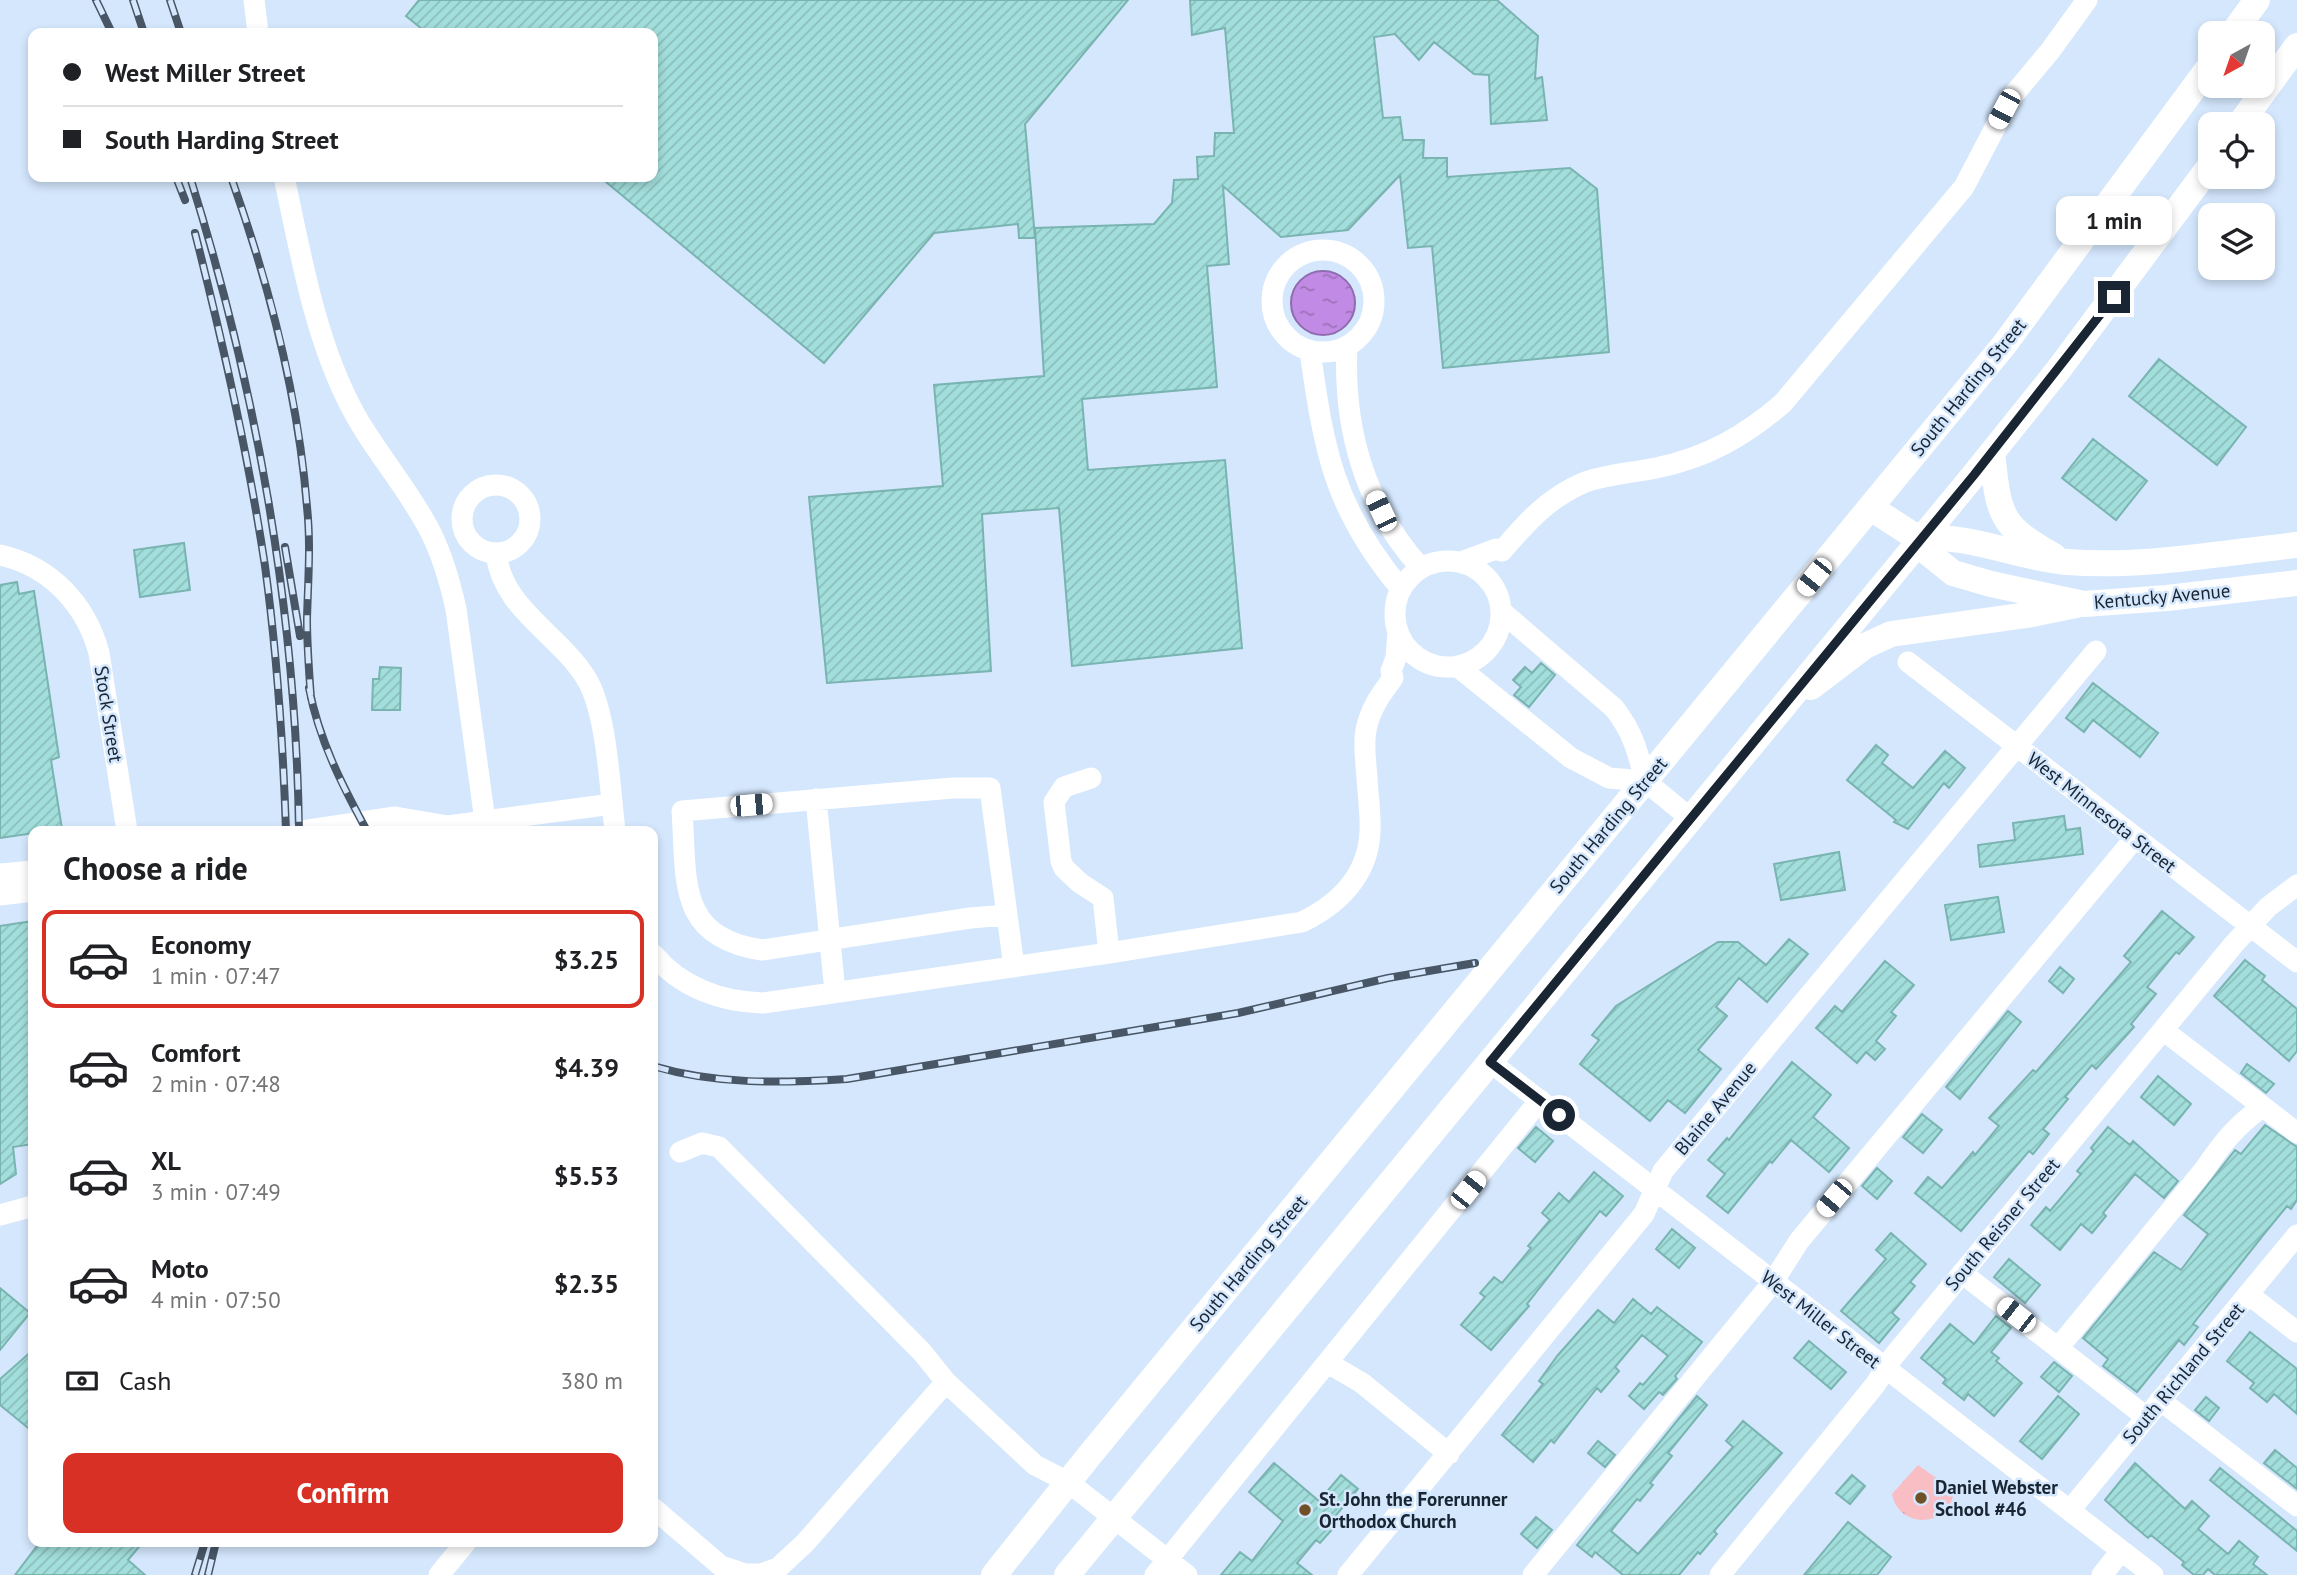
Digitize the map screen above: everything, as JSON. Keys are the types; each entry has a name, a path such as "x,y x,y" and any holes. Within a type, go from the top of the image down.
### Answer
{"main road":[{"path":"2242,21 2257,0"},
{"path":"2249,112 2297,46"},
{"name":"South Harding Street","path":"994,1575 2004,345 2198,82"},
{"path":"1067,1575 1992,453 2080,341 2198,182"},
{"path":"1992,453 1997,501 2003,516 2029,540 2065,562"},
{"name":"Kentucky Avenue","path":"1871,508 1919,539 1927,552 1953,573 2084,604 2167,598 2297,583"},
{"name":"Kentucky Avenue","path":"1919,539 1946,537 1966,540 2013,553 2065,562 2149,562 2297,545"},
{"path":"1776,713 1865,646 1884,636 2084,604"}],"street":[{"path":"254,0 257,28"},
{"path":"1502,551 1534,514 1549,502 1582,484 1598,478 1675,464 1715,450 1756,425 1783,403 1964,187 2010,99 2050,51 2087,0"},
{"path":"285,182 316,312 334,369 365,435 431,534 449,578 456,608 485,821"},
{"path":"1319,250 1341,253 1362,267 1370,281 1374,301 1372,316 1364,333 1347,347 1327,353 1310,351 1293,343 1282,332 1272,311 1272,296 1277,277 1286,265 1303,253 1319,250"},
{"path":"1347,347 1347,402 1362,467 1387,523 1421,568"},
{"path":"1310,351 1322,432 1340,493 1359,532 1401,589"},
{"path":"1393,678 1391,671 1396,658 1398,632 1395,607 1401,589 1412,574 1441,561 1461,562 1496,549 1502,551"},
{"path":"1393,678 1402,678 1476,658 1488,649 1496,635 1500,570 1504,557 1502,551"},
{"path":"496,553 505,585 518,605 562,646 588,680 599,708 614,826"},
{"name":"Stock Street","path":"0,555 13,558 43,573 62,587 92,630 99,653 126,826"},
{"path":"1461,562 1483,574 1499,603 1614,708 1628,726 1635,742 1645,781"},
{"path":"1398,632 1414,654 1423,660 1447,665 1571,758 1609,778 1645,781 1690,818"},
{"name":"Blaine Avenue","path":"1348,1575 1644,1214 1663,1171 2096,651"},
{"name":"West Minnesota Street","path":"1908,663 2297,961"},
{"path":"658,959 679,978 709,995 762,1003 1294,924 1321,913 1339,899 1360,872 1369,844 1366,732 1372,709 1393,678"},
{"path":"1091,778 1064,787 1054,802 1061,861 1080,883 1102,898 1110,953"},
{"path":"1007,915 970,918 762,950 738,946 718,936 700,922 689,899 682,811 953,788 990,788 1014,967"},
{"path":"816,799 835,992"},
{"path":"458,826 612,804"},
{"path":"335,826 395,817 430,826"},
{"path":"1533,1575 1773,1282 1799,1241 2135,838"},
{"path":"0,874 28,871"},
{"name":"South Reisner Street","path":"1720,1575 1875,1385 1884,1368 2250,925 2297,885"},
{"path":"0,895 28,892"},
{"path":"2163,1030 2297,1133"},
{"name":"West Miller Street","path":"1490,1062 2153,1575"},
{"path":"1161,1567 1540,1100"},
{"path":"2058,1348 2204,1171 2224,1141 2239,1124 2262,1107"},
{"path":"680,1152 702,1143 719,1147 922,1352 946,1382 1035,1465 1068,1482 1114,1518 1161,1567 1187,1575"},
{"path":"0,1216 28,1208"},
{"name":"South Richland Street","path":"2070,1510 2297,1235"},
{"path":"1962,1273 2146,1417"},
{"path":"2248,1294 2297,1332"},
{"path":"1328,1363 1362,1383 1449,1454"},
{"path":"658,1512 721,1566 745,1574 761,1574 779,1568 805,1543 946,1382"},
{"path":"2160,1401 2297,1506"},
{"path":"439,1575 462,1547"},
{"path":"2102,1575 2121,1551"}],"green space":[{"path":"1918,1465 1939,1480 1953,1497 1940,1515 1931,1519 1911,1518 1903,1513 1892,1494"}],"water":[{"path":"1317,271 1329,271 1346,280 1353,291 1353,315 1346,326 1329,335 1317,335 1305,330 1296,321 1291,309 1291,297 1296,285 1305,276"}],"building":[{"path":"419,0 1128,0 1025,124 1035,238 1019,238 1018,224 934,233 824,363 606,182 658,182 658,28 421,28 406,16"},
{"path":"1190,0 1497,0 1538,36 1535,79 1542,77 1547,120 1491,124 1489,75 1474,74 1434,42 1419,60 1395,34 1374,37 1383,118 1400,117 1403,140 1424,140 1423,158 1447,158 1447,177 1570,168 1597,189 1609,352 1443,368 1432,246 1408,248 1400,175 1348,230 1281,237 1223,186 1229,264 1207,266 1217,387 1082,399 1088,470 1225,460 1242,648 1072,666 1059,508 982,514 991,671 827,683 809,497 943,486 934,385 1044,376 1035,228 1154,224 1172,203 1174,180 1198,179 1197,157 1214,156 1215,133 1234,133 1225,28 1192,35"},
{"path":"2159,359 2246,427 2217,465 2129,396"},
{"path":"2093,439 2147,481 2116,520 2062,478"},
{"path":"184,543 190,590 140,597 134,550"},
{"path":"17,582 19,594 34,591 59,757 51,760 62,826 28,826 28,834 0,838 0,585"},
{"path":"1541,663 1555,675 1529,707 1514,695 1521,687 1513,680 1525,667 1532,673"},
{"path":"380,667 401,668 400,710 372,710 373,679 379,679"},
{"path":"2093,683 2158,733 2140,757 2093,720 2084,732 2066,718"},
{"path":"1876,745 1888,755 1882,763 1913,788 1945,751 1965,768 1949,788 1944,783 1908,829 1894,822 1896,820 1847,780"},
{"path":"2064,816 2066,830 2080,828 2083,854 1980,867 1978,845 2015,840 2013,823"},
{"path":"1839,852 1845,890 1781,900 1774,864"},
{"path":"1998,897 2004,932 1951,940 1945,905"},
{"path":"2162,911 2194,937 2179,954 2176,952 2147,987 2156,994 2131,1024 2134,1027 2096,1069 2092,1065 2043,1129 2049,1134 2033,1154 2029,1151 1961,1231 1915,1193 1928,1177 1942,1188 1973,1152 1975,1155 1999,1126 1989,1118 2033,1070 2036,1072 2131,962 2124,956"},
{"path":"28,922 28,1145 13,1147 16,1174 0,1184 0,926"},
{"path":"1789,939 1808,954 1767,1002 1739,978 1716,1007 1727,1016 1698,1050 1721,1069 1685,1113 1668,1100 1650,1121 1580,1064 1599,1040 1592,1035 1616,1006 1718,942 1738,942 1766,965"},
{"path":"2245,960 2265,976 2262,980 2297,1009 2297,1051 2289,1061 2214,996"},
{"path":"1885,961 1914,985 1891,1012 1896,1016 1876,1041 1885,1049 1875,1060 1866,1052 1857,1063 1816,1028 1835,1006 1842,1012"},
{"path":"2060,967 2074,979 2063,993 2049,981"},
{"path":"2008,1011 2021,1022 1960,1099 1946,1087"},
{"path":"1792,1062 1831,1095 1813,1117 1849,1148 1829,1172 1791,1140 1772,1163 1770,1161 1728,1213 1707,1196 1725,1174 1708,1160 1727,1138 1729,1140"},
{"path":"2247,1064 2274,1084 2266,1093 2241,1073"},
{"path":"2158,1076 2191,1104 2174,1125 2141,1097"},
{"path":"1922,1114 1942,1130 1923,1153 1903,1137"},
{"path":"2265,1125 2297,1147 2297,1200 2291,1209 2287,1206 2193,1324 2198,1327 2184,1345 2179,1340 2137,1392 2103,1366 2108,1359 2083,1338 2154,1252 2181,1270 2208,1234 2184,1215 2235,1150 2241,1154"},
{"path":"1536,1127 1553,1141 1535,1162 1518,1148"},
{"path":"2108,1127 2130,1145 2133,1141 2178,1181 2164,1198 2135,1174 2103,1213 2106,1216 2092,1233 2081,1224 2060,1250 2031,1225 2046,1207 2050,1211 2081,1174 2077,1171 2094,1151 2091,1148"},
{"path":"1877,1168 1892,1181 1877,1199 1862,1186"},
{"path":"1594,1172 1623,1196 1606,1216 1600,1211 1527,1304 1529,1306 1491,1350 1461,1325 1485,1297 1480,1293 1494,1277 1502,1283 1531,1248 1528,1246 1550,1220 1542,1213 1559,1193 1569,1202"},
{"path":"1672,1229 1695,1248 1679,1268 1656,1249"},
{"path":"1891,1233 1926,1264 1910,1282 1915,1286 1892,1313 1899,1319 1879,1343 1841,1311 1886,1259 1876,1250"},
{"path":"2009,1259 2040,1285 2025,1303 1994,1277"},
{"path":"0,1288 28,1311 28,1315 0,1350"},
{"path":"1633,1299 1651,1314 1657,1307 1702,1342 1675,1376 1677,1379 1663,1395 1659,1392 1644,1409 1629,1396 1640,1383 1643,1385 1668,1356 1642,1335 1615,1367 1619,1371 1601,1392 1597,1388 1554,1443 1551,1440 1533,1462 1502,1435 1543,1384 1539,1381 1558,1355 1598,1310 1614,1323"},
{"path":"1996,1316 2011,1328 1991,1352 1999,1358 1996,1361 2022,1383 1994,1416 1968,1394 1964,1400 1943,1383 1946,1379 1921,1358 1950,1324 1974,1344"},
{"path":"2250,1332 2297,1369 2297,1414 2274,1394 2267,1402 2250,1388 2254,1383 2227,1361"},
{"path":"1809,1341 1846,1372 1831,1389 1794,1358"},
{"path":"28,1354 28,1428 0,1405 0,1379"},
{"path":"2054,1362 2072,1376 2059,1392 2041,1377"},
{"path":"1697,1396 1707,1405 1668,1453 1672,1456 1650,1483 1653,1485 1640,1501 1637,1499 1611,1531 1638,1554 1733,1447 1726,1441 1743,1421 1782,1453 1714,1531 1717,1534 1679,1575 1623,1575 1595,1552 1592,1557 1577,1545"},
{"path":"2058,1396 2079,1414 2042,1459 2020,1441"},
{"path":"2206,1397 2219,1408 2209,1421 2195,1410"},
{"path":"1598,1441 1615,1455 1605,1467 1588,1453"},
{"path":"2275,1450 2297,1468 2297,1489 2264,1463"},
{"name":"St. John the Forerunner Orthodox Church","path":"1274,1463 1319,1501 1341,1475 1358,1489 1332,1520 1337,1524 1320,1543 1316,1540 1297,1563 1312,1575 1221,1575 1240,1552 1252,1561 1283,1521 1249,1492"},
{"path":"2135,1463 2185,1509 2192,1501 2209,1516 2198,1529 2228,1554 2239,1541 2258,1557 2253,1564 2267,1575 2215,1575 2208,1569 2203,1575 2194,1575 2182,1565 2184,1562 2151,1535 2148,1538 2129,1522 2105,1500"},
{"path":"2220,1468 2297,1531 2297,1551 2210,1480"},
{"path":"1852,1475 1865,1486 1850,1504 1836,1493"},
{"path":"1536,1517 1552,1530 1537,1548 1521,1534"},
{"path":"1848,1522 1891,1557 1877,1575 1804,1575"},
{"path":"36,1547 139,1547 128,1560 145,1575 15,1575"}],"railway":[{"path":"96,0 110,28"},
{"path":"133,0 142,28"},
{"path":"170,0 179,28"},
{"path":"178,182 185,200"},
{"path":"192,182 214,256 234,337 268,500 290,665 299,826"},
{"path":"233,182 258,258 280,339 297,422 308,521 307,629 311,698"},
{"path":"195,233 234,398 265,566 279,698 286,826"},
{"path":"285,547 300,636"},
{"path":"309,688 325,744 364,826"},
{"path":"658,1067 725,1080 773,1082 847,1079 1238,1013 1388,978 1475,963"},
{"path":"195,1575 203,1547"},
{"path":"208,1575 215,1547"}],"place":[{"name":"Daniel Webster School #46","path":"1921,1498"},
{"name":"St. John the Forerunner Orthodox Church","path":"1305,1510"}],"route":[{"path":"1559,1115 1490,1062 1974,475 2114,297"}]}
